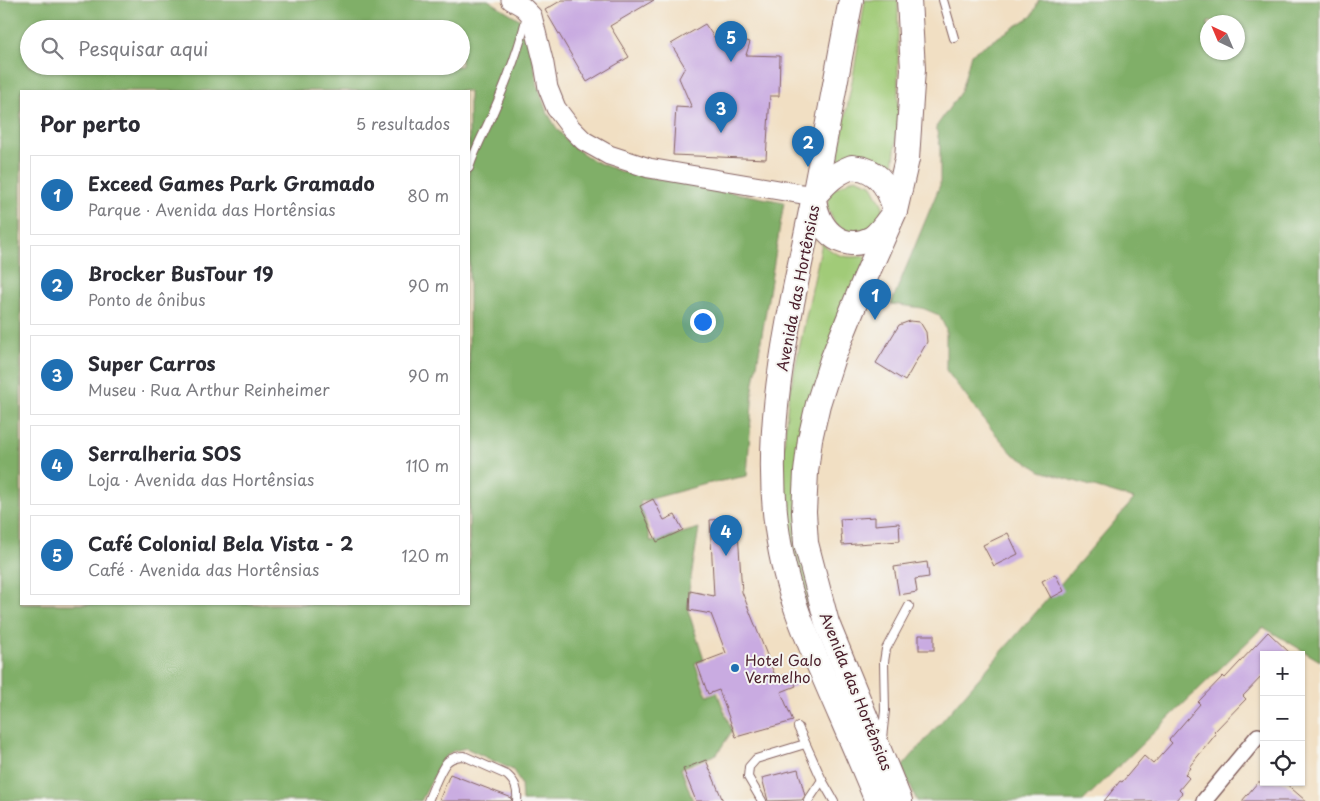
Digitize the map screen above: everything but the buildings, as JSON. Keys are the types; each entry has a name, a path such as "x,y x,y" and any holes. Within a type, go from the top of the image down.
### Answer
{"main road":[{"name":"Avenida das Hortênsias","path":"851,0 794,290 776,408 773,445 774,514 781,555 796,608 877,799"},
{"name":"Avenida das Hortênsias","path":"900,801 827,624 806,543 804,512 810,439 818,404 864,281 895,211 907,159 913,69 908,0"},
{"path":"852,167 864,169 884,185 892,196 895,211 874,237 863,242 849,243 832,237 826,230 814,206 814,196 832,176 852,167"}],"street":[{"path":"511,0 532,16 548,88 556,108 571,128 584,141 609,155 649,168 814,196"},
{"path":"1204,801 1258,736"}],"lane":[{"path":"943,0 954,38"},
{"path":"470,165 517,52 527,11"},
{"path":"880,752 885,711 884,662 886,649 909,606"},
{"path":"798,727 822,780 834,801"},
{"path":"762,801 748,777 749,767 756,759 805,744"},
{"path":"428,801 445,765 449,760 457,756 464,756 508,776 513,780 516,787 517,801"},
{"path":"808,801 822,780"}],"green space":[{"path":"0,0 488,0 521,20 528,31 538,86 546,110 557,129 572,146 594,161 622,172 784,202 753,389 747,476 706,484 640,502 651,542 699,528 689,590 688,610 704,660 695,663 707,696 717,692 732,731 717,754 681,768 693,801 522,801 521,784 513,770 466,748 453,751 443,759 421,801 0,801"},
{"path":"865,0 898,0 898,127 891,182 836,168"},
{"path":"1039,0 1320,0 1320,661 1263,627 1083,801 917,801 902,767 1134,499 1041,471 1012,453 987,424 946,370 946,329 939,315 922,308 891,304 940,185 940,146 936,127 961,91 971,54 1032,16"},
{"path":"855,178 871,184 883,206 881,215 869,229 851,233 835,224 827,207 832,190"},
{"path":"822,243 833,252 843,256 867,256 800,439 832,660 825,660 792,566 781,480 788,400"}],"place":[{"name":"Café Colonial Bela Vista - 2","path":"731,62"},
{"name":"Super Carros","path":"721,133"},
{"name":"Brocker BusTour 19","path":"808,167"},
{"name":"Exceed Games Park Gramado","path":"875,320"},
{"name":"Serralheria SOS","path":"726,556"},
{"name":"Hotel Galo Vermelho","path":"735,668"}]}
